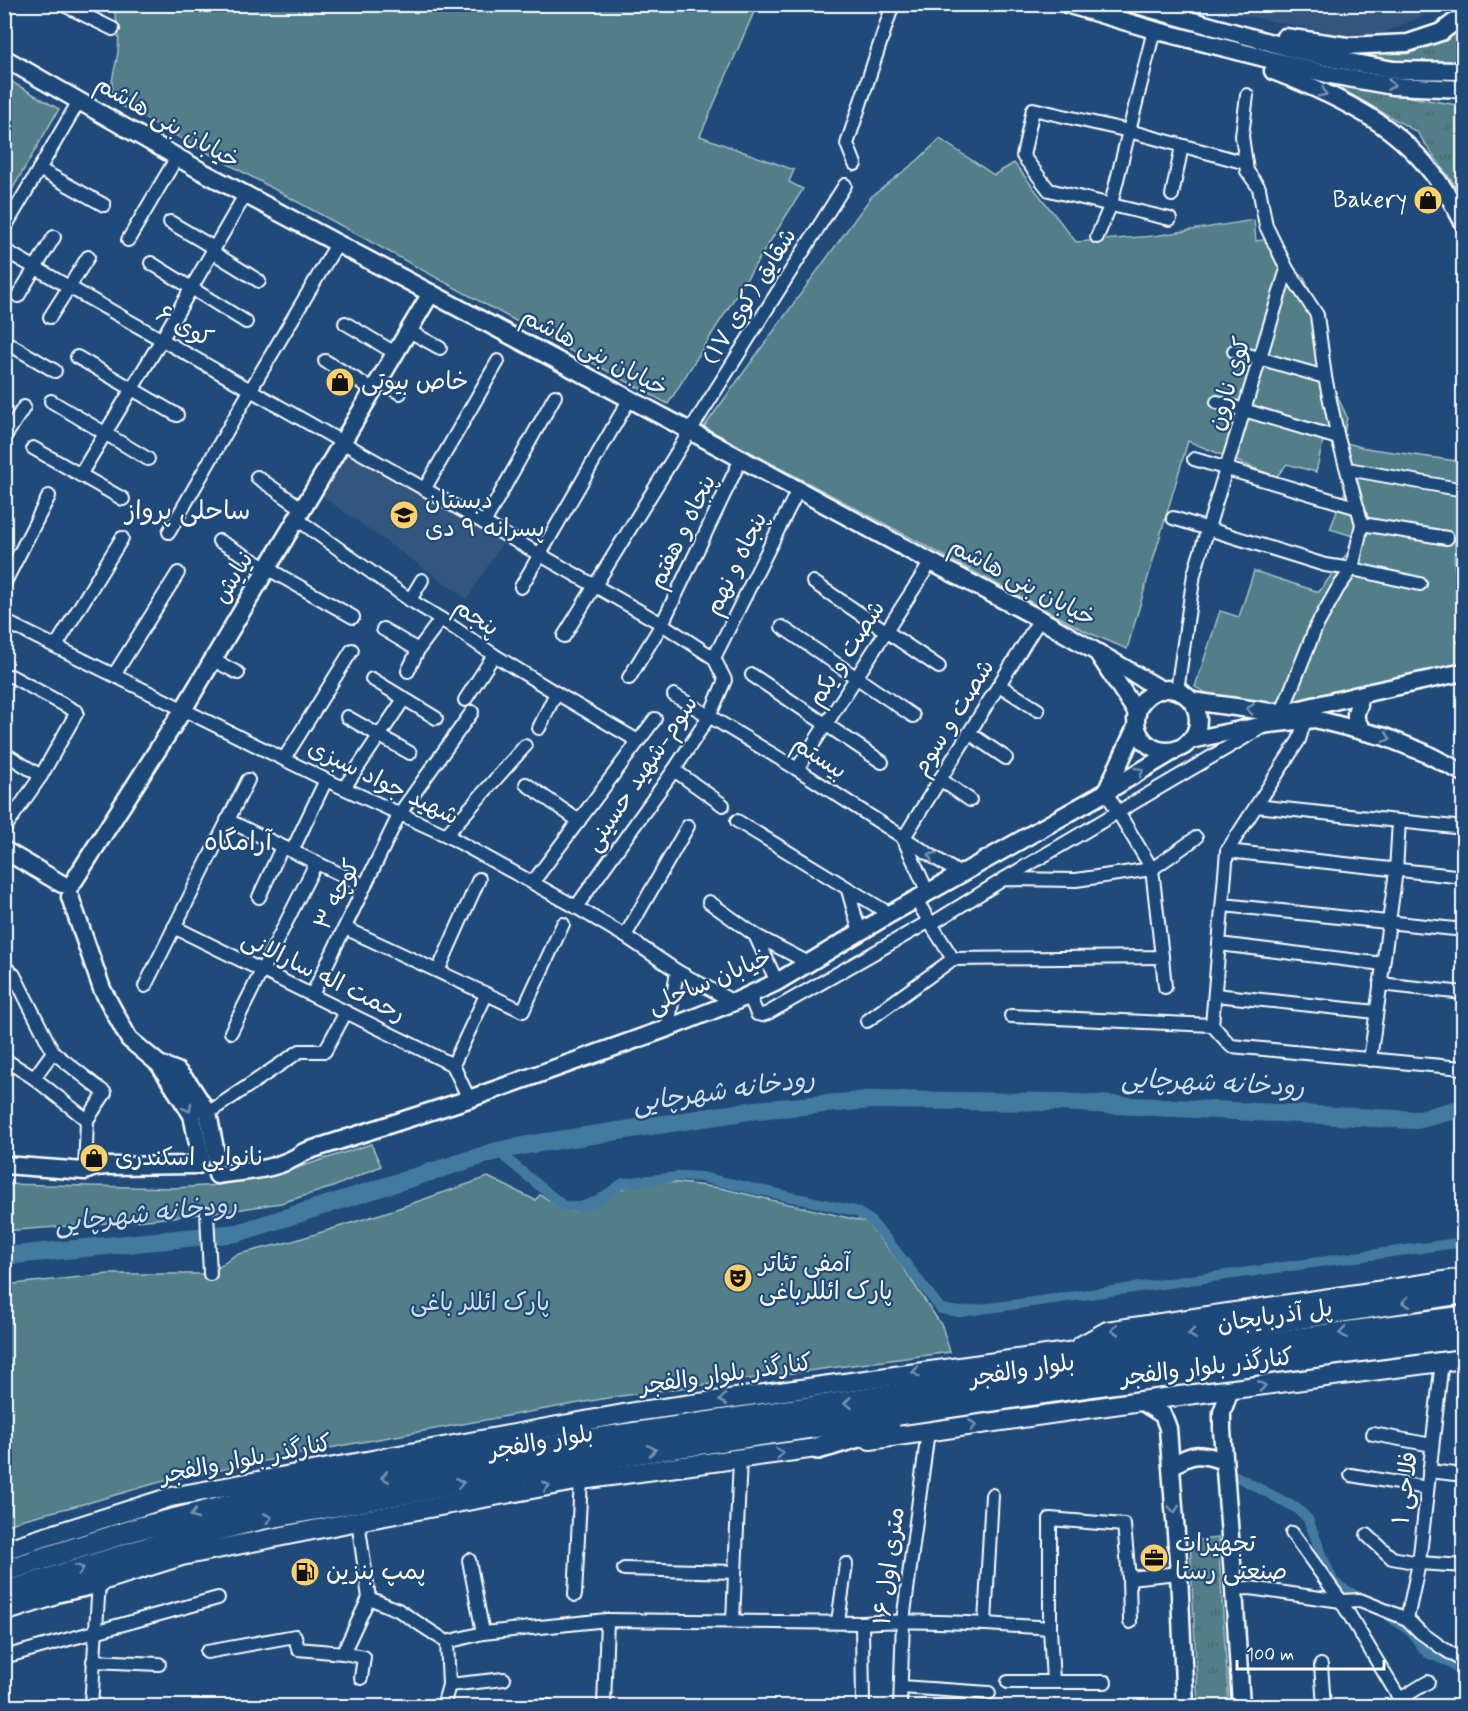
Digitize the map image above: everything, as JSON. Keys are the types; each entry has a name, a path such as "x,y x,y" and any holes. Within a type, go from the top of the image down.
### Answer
{"highway":[{"name":"پل آذربایجان","path":"1094,1376 1464,1317"},
{"name":"پل آذربایجان","path":"1094,1376 1418,1344 1464,1337"},
{"path":"1418,1344 1464,1344"},
{"name":"بلوار والفجر","path":"4,1571 140,1528 254,1500 583,1441 889,1397 1094,1376"},
{"name":"بلوار والفجر","path":"4,1593 170,1541 260,1519 581,1461 728,1438 964,1406 1094,1376"},
{"path":"818,1448 964,1406"},
{"path":"4,1556 140,1528"},
{"path":"4,1603 99,1582"}],"main road":[{"path":"1074,1350 1107,1330 1464,1278"},
{"name":"کنارگذر بلوار والفجر","path":"4,1550 171,1497 634,1412 1246,1327 1464,1294"},
{"path":"1438,1297 1455,1301 1464,1312"},
{"path":"1442,1361 1453,1356 1464,1344"},
{"path":"889,1397 1015,1358"},
{"name":"کنارگذر بلوار والفجر","path":"4,1612 182,1556 581,1480 1141,1401 1464,1359"}],"street":[{"path":"62,4 113,29"},
{"path":"855,164 847,144 893,4"},
{"path":"1066,4 1154,30 1352,79 1393,86 1464,89"},
{"path":"1133,4 1293,49 1383,68 1440,72 1464,71"},
{"path":"1196,22 1347,46 1378,46 1408,44 1441,32 1464,15"},
{"path":"1097,237 1111,204 1154,30"},
{"path":"1191,39 1291,77 1354,107 1377,122 1399,138 1421,159 1464,224"},
{"name":"خیابان بنی هاشم","path":"4,58 245,195 690,431 1170,690"},
{"path":"1247,95 1242,136 1247,171 1258,189 1266,226 1287,268 1317,315 1325,377 1338,438 1362,524 1352,569 1338,588 1316,627 1282,712"},
{"path":"4,229 79,101"},
{"path":"1170,219 1049,190 1023,156 1033,109 1129,131 1246,163"},
{"path":"1172,195 1182,146"},
{"path":"128,240 177,157"},
{"path":"39,169 104,205"},
{"name":"شقایق (کوی ۱۷)","path":"564,636 845,185"},
{"path":"80,475 245,195"},
{"path":"170,222 259,281"},
{"path":"18,296 54,237"},
{"path":"169,532 337,244"},
{"name":"کوی ۶","path":"4,250 343,441"},
{"path":"50,317 88,257"},
{"path":"151,263 246,322"},
{"name":"کوی نارون","path":"1170,690 1194,574 1287,268"},
{"name":"نیایش","path":"68,888 183,710 431,294"},
{"path":"345,323 395,353"},
{"path":"409,331 440,348"},
{"path":"4,341 55,371"},
{"path":"1234,351 1325,377"},
{"path":"77,357 177,415"},
{"path":"325,361 376,385 400,393"},
{"path":"425,488 498,361"},
{"path":"484,523 555,396"},
{"path":"521,587 629,400"},
{"path":"51,401 148,459"},
{"path":"1217,402 1338,438"},
{"path":"4,430 8,432 24,407"},
{"path":"343,441 662,624 714,658"},
{"path":"33,448 123,499"},
{"name":"پنجاه و هفتم","path":"628,678 662,624 741,459"},
{"path":"1194,459 1358,508"},
{"path":"1348,469 1464,490"},
{"name":"پنجم","path":"257,477 300,514 410,600 494,655 638,741"},
{"name":"پنجاه و نهم","path":"714,658 798,490"},
{"path":"4,584 49,496"},
{"path":"1173,518 1324,565 1420,584"},
{"path":"1362,524 1447,538"},
{"path":"56,646 122,538"},
{"path":"219,541 352,617"},
{"name":"شصت و یکم","path":"797,769 931,562"},
{"path":"114,675 178,573"},
{"path":"410,600 422,580"},
{"path":"813,582 939,667"},
{"path":"408,671 418,650 441,619"},
{"name":"شصت و سوم","path":"903,838 1040,619"},
{"name":"شهید جواد سبزی","path":"4,621 326,780 446,835 576,907 677,971 742,998 757,1014 768,1013 931,923"},
{"path":"782,627 914,716"},
{"path":"383,629 418,650"},
{"path":"1095,649 1136,720 1139,735 1150,747 1166,752 1180,749 1191,740 1198,725 1198,717 1188,697 1170,690 1153,692 1140,705 1136,720 1106,792 1152,869 1165,987"},
{"path":"284,759 352,650"},
{"path":"465,700 494,655"},
{"name":"سوم-شهید حسینی","path":"576,907 674,770 710,715 725,680 714,658"},
{"path":"213,660 238,673"},
{"path":"1310,715 1464,672"},
{"path":"752,675 882,762"},
{"path":"4,828 41,776 77,712 11,676"},
{"path":"372,679 436,718"},
{"path":"1191,740 1464,681"},
{"path":"999,685 1038,710"},
{"path":"539,728 556,693"},
{"name":"بیستم","path":"674,694 797,769 960,874"},
{"path":"344,788 404,699"},
{"path":"1192,701 1310,715 1385,737 1425,753 1464,773"},
{"path":"1359,705 1355,713 1357,723 1363,731"},
{"name":"کوچه ۳","path":"312,995 400,813 472,712"},
{"path":"1212,1025 1227,851 1299,740 1310,715"},
{"path":"346,717 410,753"},
{"path":"533,882 655,719"},
{"path":"931,923 1269,724"},
{"path":"969,733 1006,758"},
{"path":"446,835 525,746"},
{"name":"خیابان ساحلی","path":"4,1166 85,1171 108,1166 262,1168 293,1160 304,1152 469,1099 668,1028 777,982 890,914 1174,751"},
{"path":"4,753 41,776"},
{"path":"674,770 723,805"},
{"path":"940,779 970,800"},
{"path":"145,986 248,780"},
{"path":"259,897 326,780"},
{"path":"526,784 579,821"},
{"path":"1256,806 1464,828"},
{"path":"227,820 365,886"},
{"path":"737,820 890,914"},
{"path":"1370,1060 1396,871 1399,821"},
{"path":"625,936 688,826"},
{"path":"903,838 931,923 952,959"},
{"path":"1004,879 1076,880 1152,869 1196,838"},
{"path":"4,850 68,888 102,989 129,1039 159,1064 192,1115 209,1166"},
{"path":"1227,851 1464,877"},
{"path":"231,1032 316,863"},
{"path":"438,971 479,879"},
{"path":"848,890 860,933"},
{"path":"709,902 755,935 809,963"},
{"path":"1223,905 1464,930"},
{"path":"345,928 523,1011 563,924"},
{"name":"رحمت اله سارالانی","path":"174,927 453,1065"},
{"path":"755,935 777,982"},
{"path":"1219,944 1383,964"},
{"path":"867,1021 952,959 1162,957"},
{"path":"4,966 14,975 53,1052 105,1093 87,1120 85,1171"},
{"path":"668,1028 677,971"},
{"path":"1380,984 1464,993"},
{"path":"469,1099 453,1065 486,995"},
{"path":"1215,995 1376,1012"},
{"path":"208,1113 300,1051 325,1051 346,1012"},
{"path":"1011,1016 1212,1025 1231,1046 1462,1068"},
{"path":"34,1078 53,1052"},
{"path":"4,1059 34,1078 87,1120"},
{"path":"159,1064 177,1071 190,1085 208,1113 209,1166"},
{"path":"207,1213 210,1274"},
{"name":"فلاحی ۱","path":"1407,1619 1419,1563 1442,1361"},
{"path":"1230,1390 1222,1412 1222,1430 1241,1707"},
{"path":"1141,1401 1163,1415 1168,1428 1179,1573 1185,1707"},
{"name":"۱۶ متری اول","path":"900,1707 903,1620 928,1431"},
{"path":"1373,1434 1432,1445"},
{"path":"1172,1466 1188,1455 1207,1455 1224,1461"},
{"path":"733,1622 740,1458"},
{"path":"1429,1471 1464,1475"},
{"path":"1351,1475 1427,1488"},
{"path":"575,1594 581,1480"},
{"path":"985,1623 992,1495"},
{"path":"1053,1682 1050,1628 1050,1519 1124,1525 1130,1622"},
{"path":"343,1653 369,1598 358,1521"},
{"path":"1292,1533 1341,1601 1402,1703 1428,1682"},
{"path":"1367,1535 1392,1558 1419,1563 1464,1566"},
{"path":"469,1560 483,1633"},
{"path":"838,1622 846,1564"},
{"path":"624,1569 735,1572"},
{"path":"1129,1578 1179,1573"},
{"path":"91,1707 99,1582"},
{"path":"1234,1588 1250,1588 1341,1601 1360,1600 1407,1619 1420,1632 1464,1662"},
{"path":"4,1657 218,1598"},
{"path":"369,1598 398,1610 447,1642 483,1633 607,1620 862,1623 903,1620 1050,1628"},
{"path":"604,1707 607,1620"},
{"path":"862,1623 863,1707"},
{"path":"207,1652 294,1636 298,1649 364,1657 361,1678"},
{"path":"443,1707 449,1685 447,1642"},
{"path":"93,1662 159,1664"},
{"path":"1321,1665 1324,1707"},
{"path":"449,1685 504,1679"},
{"path":"1008,1682 1105,1682"},
{"path":"901,1687 989,1692"},
{"path":"11,1706 26,1707"},
{"path":"534,1707 548,1707"}],"shaded area":[{"path":"1191,5 1434,5 1423,16 1382,34 1343,35"},
{"name":"دبستان پسرانه ۹ دی","path":"348,450 503,542 467,599 312,489"}],"green space":[{"path":"111,5 757,5 700,136 794,170 789,182 803,189 668,404 120,105 115,98 112,86 119,39 117,21"},
{"path":"1463,26 1463,63 1402,64 1341,50 1407,54 1450,38"},
{"path":"5,78 59,109 5,202"},
{"path":"1333,84 1463,106 1463,197 1417,132"},
{"path":"940,139 994,175 1014,163 1076,242 1154,236 1254,220 1256,241 1269,239 1280,257 1304,277 1319,316 1327,374 1347,417 1343,442 1365,448 1463,462 1463,514 1456,535 1454,561 1460,612 1456,638 1458,643 1463,641 1463,668 1320,712 1215,698 1195,687 1220,611 1239,617 1254,571 1319,592 1349,551 1353,536 1330,529 1347,486 1331,443 1323,441 1316,472 1287,464 1276,477 1188,441 1127,649 1087,632 704,427 871,197 918,160"},
{"path":"371,1144 381,1166 333,1187 281,1203 147,1220 5,1231 5,1184 173,1188 219,1185 281,1173"},
{"name":"پارک ائللر باغی","path":"488,1177 535,1200 540,1195 565,1209 576,1211 593,1205 629,1186 668,1182 720,1188 866,1222 900,1263 942,1326 950,1352 613,1397 345,1445 160,1482 5,1526 5,1285 109,1274 210,1274 235,1255 293,1241"},
{"path":"1218,1538 1229,1706 1198,1706 1190,1541"}],"waterway":[{"name":"رودخانه شهرچایی","path":"4,1256 237,1233 497,1151 756,1110 871,1100 1056,1102 1416,1120 1464,1108"},
{"path":"497,1151 564,1206 580,1207 597,1201 623,1183 685,1176 701,1177 855,1211 869,1219 941,1309 960,1312 1464,1242"},
{"path":"1234,1475 1298,1509 1308,1519 1334,1582 1366,1601"},
{"path":"1386,1614 1411,1632 1427,1653 1450,1662 1464,1674"}],"place":[{"name":"Bakery","path":"1428,200"},
{"name":"خاص بیوتی","path":"340,382"},
{"name":"دبستان پسرانه ۹ دی","path":"404,515"},
{"name":"نانوایی اسکندری","path":"94,1158"},
{"name":"آمفی تئاتر پارک ائللرباغی","path":"738,1278"},
{"name":"تجهیزات صنعتی رستا","path":"1154,1558"},
{"name":"پمپ بنزین","path":"305,1572"}],"district":[{"name":"ساحلی پرواز","path":"188,512"},
{"name":"آرامگاه","path":"238,843"}]}
